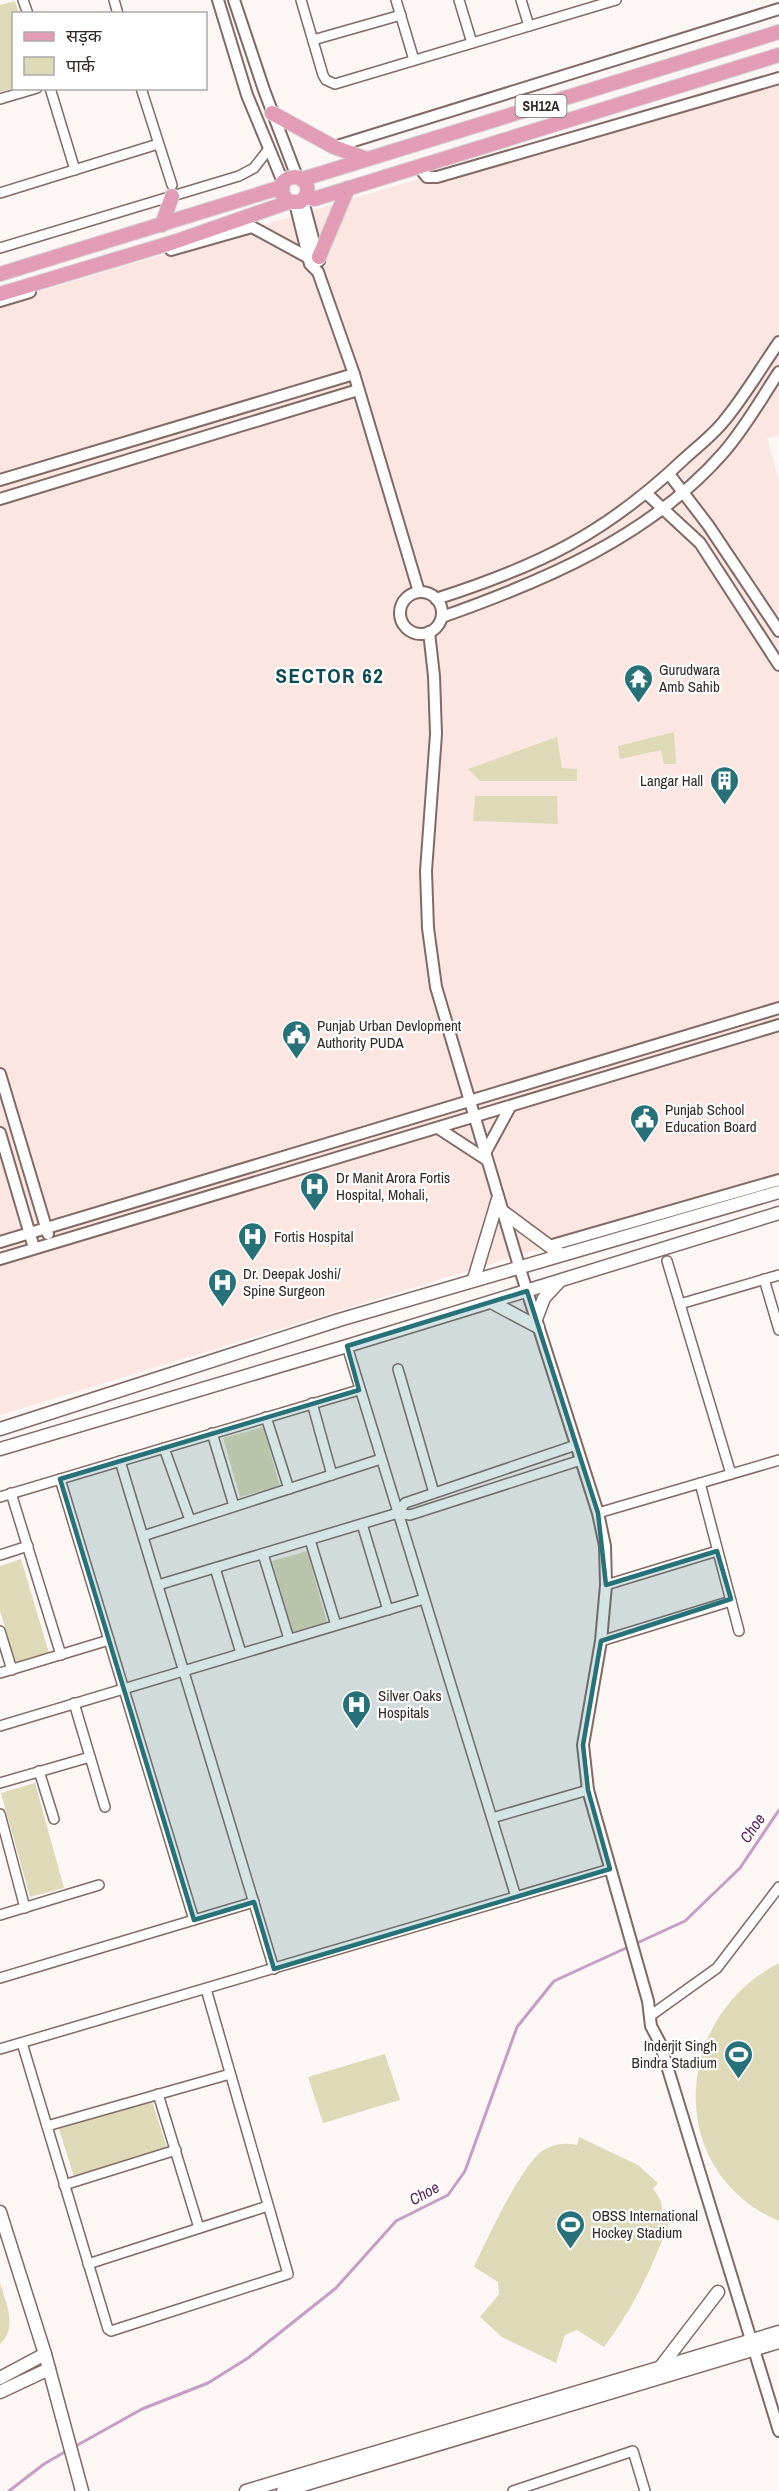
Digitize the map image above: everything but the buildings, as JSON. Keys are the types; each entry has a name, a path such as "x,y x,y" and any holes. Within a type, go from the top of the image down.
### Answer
{"main road":[{"name":"SH12A","path":"300,178 779,32"},
{"name":"SH12A","path":"0,294 175,245 298,201 348,188 779,55"},
{"path":"272,113 334,147 367,159"},
{"path":"0,274 162,225 300,178 308,187 298,201 284,198 282,185"},
{"path":"314,257 348,188"},
{"path":"162,225 172,191"},
{"path":"0,1429 474,1279 779,1192"},
{"path":"474,1279 498,1198"},
{"path":"502,1212 560,1254"},
{"path":"0,1449 347,1346 779,1213"},
{"path":"491,1302 537,1323 544,1298 561,1280"},
{"path":"0,2212 45,2354 82,2491"},
{"path":"659,2368 718,2292"},
{"path":"283,2491 754,2345 779,2332"},
{"path":"246,2491 659,2368 754,2345 779,2342"},
{"path":"0,2378 45,2354"},
{"path":"0,2392 49,2369"}],"street":[{"path":"218,0 247,95 282,185"},
{"path":"234,0 272,113 300,178"},
{"path":"301,0 323,75 330,83 335,84 616,0"},
{"path":"396,0 414,60"},
{"path":"459,0 472,43"},
{"path":"521,0 529,26"},
{"path":"334,147 779,9"},
{"path":"313,40 401,15"},
{"path":"417,166 427,177 437,177 779,78"},
{"path":"0,99 30,90"},
{"path":"51,90 75,170"},
{"path":"142,90 172,191"},
{"path":"0,193 158,144"},
{"path":"0,248 172,191 248,172 268,150"},
{"path":"298,201 318,272 354,374 420,592"},
{"path":"0,301 175,245 252,227 314,257"},
{"path":"436,599 497,579 563,550 606,524 647,495 724,422 779,342"},
{"path":"442,617 555,573 604,547 662,508 683,492 725,452 779,372"},
{"path":"0,480 354,374"},
{"path":"0,499 358,390"},
{"path":"29,471 36,488"},
{"path":"669,474 779,631"},
{"path":"647,495 700,543 779,665"},
{"path":"420,592 436,599 442,608 442,617 436,628 429,632 410,631 400,615 403,602 413,594 420,592"},
{"path":"429,632 434,676 436,734 426,871 428,928 436,987 502,1212 598,1513 605,1546 606,1585 601,1641 583,1745 588,1790 648,2001 650,2016 779,2431"},
{"path":"0,1242 779,1008"},
{"path":"762,1014 766,1029"},
{"path":"0,1259 779,1025"},
{"path":"646,1048 650,1064"},
{"path":"0,1074 5,1112 51,1244"},
{"path":"486,1157 510,1107"},
{"path":"438,1128 486,1157"},
{"path":"0,1133 34,1248"},
{"path":"549,1246 779,1180"},
{"path":"667,1261 731,1474"},
{"path":"680,1304 779,1275"},
{"path":"764,1279 779,1330"},
{"path":"347,1346 358,1389 399,1513 516,1897"},
{"path":"398,1369 434,1493"},
{"path":"0,1497 358,1389"},
{"path":"312,1404 332,1475"},
{"path":"266,1417 289,1489"},
{"path":"212,1433 234,1506"},
{"path":"399,1513 405,1503 576,1445"},
{"path":"164,1448 190,1520"},
{"path":"143,1536 381,1460"},
{"path":"158,1585 399,1513 410,1515 581,1460"},
{"path":"598,1513 779,1460"},
{"path":"120,1461 274,1969"},
{"path":"60,1479 194,1920"},
{"path":"700,1483 739,1631"},
{"path":"11,1493 61,1655"},
{"path":"362,1524 388,1610"},
{"path":"310,1540 336,1625"},
{"path":"0,1555 28,1546"},
{"path":"606,1585 717,1551"},
{"path":"263,1554 289,1639"},
{"path":"215,1568 242,1653"},
{"path":"0,1726 424,1599"},
{"path":"601,1641 731,1601"},
{"path":"0,1631 12,1670"},
{"path":"0,1673 109,1640"},
{"path":"74,1703 105,1807"},
{"path":"0,1783 90,1757"},
{"path":"39,1771 54,1819"},
{"path":"492,1818 588,1790"},
{"path":"0,1814 25,1908"},
{"path":"0,2049 610,1869"},
{"path":"0,1915 99,1885"},
{"path":"650,2016 717,1968 779,1887"},
{"path":"0,1978 254,1902"},
{"path":"22,2043 88,2264 111,2331 286,2276 288,2272 206,1989"},
{"path":"47,2126 230,2074"},
{"path":"158,2094 199,2228"},
{"path":"64,2185 176,2150"},
{"path":"88,2264 268,2206"},
{"path":"513,2491 537,2488 633,2451 645,2491"}],"highlighted area":[{"path":"527,1291 598,1513 606,1585 717,1551 731,1599 601,1641 583,1745 588,1790 610,1869 274,1969 254,1902 194,1920 60,1479 359,1390 347,1346"}],"shaded area":[{"name":"SECTOR 62","path":"779,72 779,435 767,439 779,480 779,1175 0,1415 0,303"}],"green space":[{"path":"15,1 19,12 12,12 12,88 0,92 0,5"},
{"path":"674,732 676,764 664,764 661,750 620,759 618,746"},
{"path":"557,737 562,768 577,769 577,781 480,781 468,769"},
{"path":"475,796 557,796 558,824 473,821"},
{"path":"263,1427 280,1486 240,1497 223,1438"},
{"path":"307,1551 327,1622 293,1632 272,1561"},
{"path":"21,1559 49,1653 16,1663 0,1611 0,1566"},
{"path":"35,1783 64,1888 30,1897 1,1793"},
{"name":"Inderjit Singh Bindra Stadium","path":"779,1963 779,2221 742,2198 715,2168 700,2132 696,2094 702,2055 718,2019 744,1988"},
{"path":"385,2054 400,2100 323,2123 308,2077"},
{"path":"152,2101 167,2148 74,2177 59,2129"},
{"name":"OBSS International Hockey Stadium","path":"579,2137 638,2165 658,2183 653,2189 661,2204 661,2221 669,2223 641,2288 604,2347 577,2330 565,2335 556,2363 502,2337 480,2317 499,2294 498,2282 474,2267 504,2206 533,2160 545,2149 554,2145 577,2145"},
{"path":"0,2283 9,2323 5,2337 0,2344"}],"waterway":[{"name":"Choe","path":"74,2447 142,2409 208,2383 248,2358 336,2288 396,2221 448,2195 465,2171 517,2027 554,1981 685,1921 740,1868 779,1810"},
{"name":"Choe","path":"9,2491 44,2464 68,2450"}],"place":[{"name":"Gurudwara Amb Sahib","path":"638,704"},
{"name":"Langar Hall","path":"724,806"},
{"name":"Punjab Urban Devlopment Authority PUDA","path":"296,1060"},
{"name":"Punjab School Education Board","path":"644,1144"},
{"name":"Dr Manit Arora Fortis Hospital, Mohali,","path":"315,1212"},
{"name":"Fortis Hospital","path":"253,1262"},
{"name":"Dr. Deepak Joshi/ Spine Surgeon","path":"222,1308"},
{"name":"Silver Oaks Hospitals","path":"357,1730"},
{"name":"Inderjit Singh Bindra Stadium","path":"738,2080"},
{"name":"OBSS International Hockey Stadium","path":"571,2250"}],"district":[{"name":"SECTOR 62","path":"330,675"}]}
